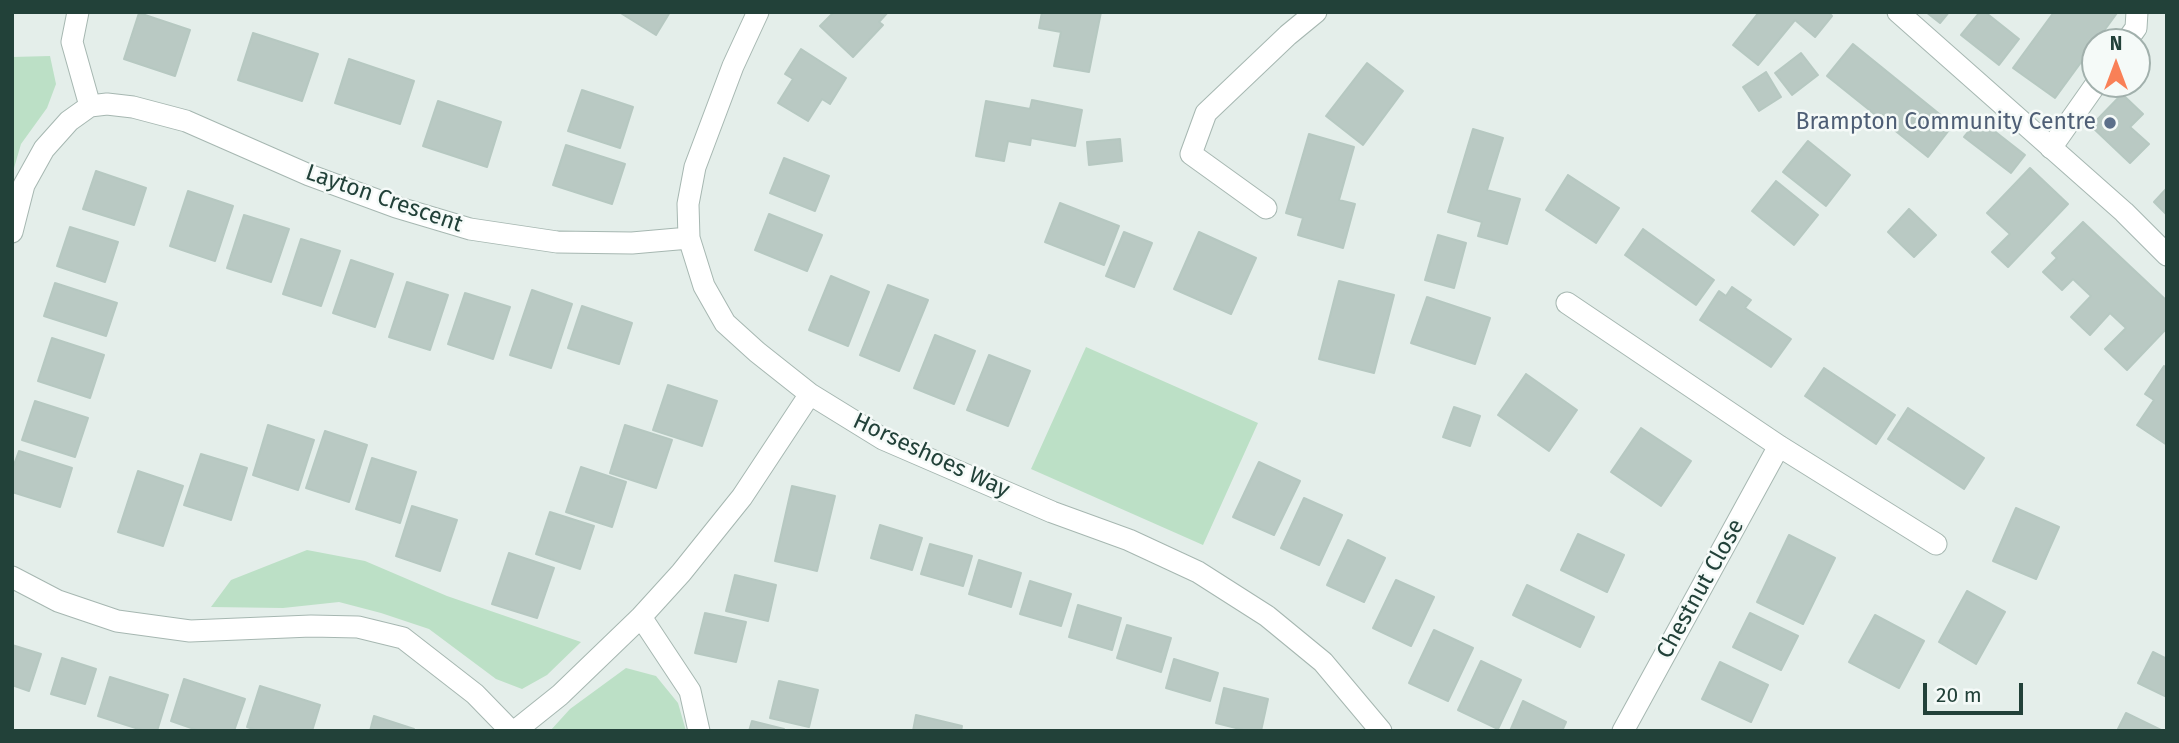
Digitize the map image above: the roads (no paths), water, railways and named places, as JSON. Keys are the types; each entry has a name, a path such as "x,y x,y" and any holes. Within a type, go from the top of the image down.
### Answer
{"street":[{"path":"12,232 24,185 44,149 69,121 90,106 72,42 78,12"},
{"name":"Horseshoes Way","path":"758,12 733,66 695,167 688,204 689,238 704,286 725,323 810,394 883,439 1052,512 1129,540 1198,572 1267,616 1323,662 1381,731"},
{"path":"1266,208 1191,153 1206,113 1288,34 1316,12"},
{"path":"1898,12 2124,212 2167,255"},
{"path":"2051,148 2086,98"},
{"name":"Layton Crescent","path":"90,106 107,104 133,107 186,121 321,179 396,207 470,229 557,242 632,243 689,238"},
{"path":"1567,303 1779,446 1937,544"},
{"path":"12,577 58,601 117,621 190,631 311,626 358,627 403,638 475,694 513,731 560,695 641,617 742,497 810,394"},
{"name":"Chestnut Close","path":"1623,731 1779,446"},
{"path":"641,617 690,691 699,731"}],"place":[{"name":"Brampton Community Centre","path":"2110,123"}]}
